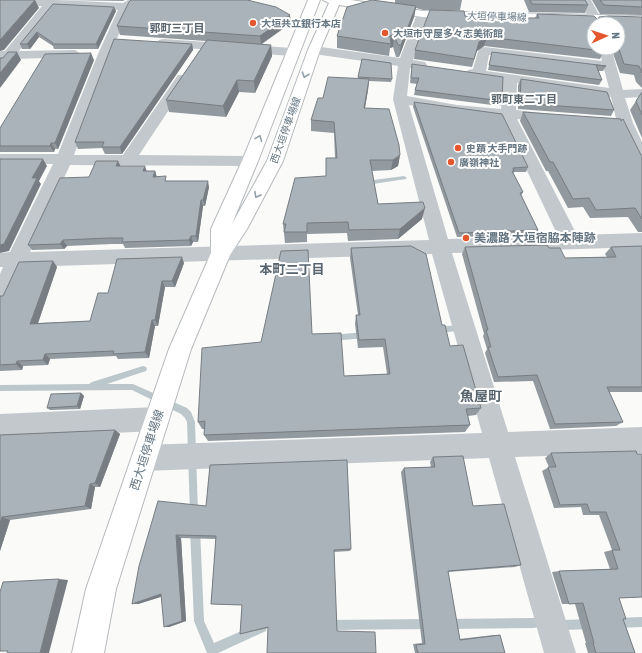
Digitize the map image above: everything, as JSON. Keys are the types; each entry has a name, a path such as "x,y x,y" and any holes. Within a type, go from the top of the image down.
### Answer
{"main road":[{"name":"西大垣停車場線","path":"221,253 220,229 250,161 292,52 314,0"},
{"name":"西大垣停車場線","path":"88,653 101,589 180,349 221,253 238,229 275,161 314,50 334,0"},
{"name":"大垣停車場線","path":"334,0 423,14 586,18"},
{"name":"大垣停車場線","path":"376,0 424,6 586,17"},
{"name":"大垣停車場線","path":"611,16 642,12"},
{"name":"大垣停車場線","path":"626,19 642,20"}],"street":[{"path":"0,295 9,260 64,159 104,54 125,7 135,0"},
{"path":"585,0 595,16"},
{"path":"0,3 51,3 125,7"},
{"path":"0,66 4,55 51,3"},
{"path":"423,14 405,63 400,82 400,98 497,445 560,653"},
{"path":"112,39 127,40"},
{"path":"150,42 292,52"},
{"path":"128,161 204,47"},
{"path":"314,50 434,68"},
{"path":"479,74 484,51 610,66"},
{"path":"4,55 104,54"},
{"path":"607,56 625,124 642,159"},
{"path":"457,71 618,94 642,93"},
{"path":"510,78 508,115 517,136 572,242"},
{"path":"400,98 457,109 562,119"},
{"path":"610,122 625,124"},
{"path":"0,159 250,161"},
{"path":"9,260 440,245 642,240"},
{"path":"0,426 157,419"},
{"path":"144,458 642,440"}],"building":[{"path":"0,0 35,0 0,40"},
{"path":"131,0 247,0 276,7 290,15 260,36 117,26"},
{"path":"372,0 416,6 401,45 398,45 394,35 390,36 391,44 337,36 347,7"},
{"path":"530,0 585,0 588,5 532,4"},
{"path":"600,0 642,0 642,7 604,5"},
{"path":"53,4 114,7 96,44 52,44 53,43 37,32 27,44 20,44"},
{"path":"430,10 464,11 465,16 539,18 537,14 594,16 586,16 586,49 487,37 479,42 474,59 415,50"},
{"path":"626,17 642,17 642,73 639,66 624,64 621,56 626,56"},
{"path":"114,39 192,44 120,147 102,147 104,142 75,142"},
{"path":"207,40 271,45 254,81 237,80 223,106 166,100"},
{"path":"8,52 17,52 0,73 0,58 3,58"},
{"path":"492,52 606,66 596,65 602,80 489,65"},
{"path":"91,53 55,143 51,143 50,146 0,146 0,128 45,54"},
{"path":"362,59 391,63 392,79 358,77"},
{"path":"412,64 503,77 502,101 415,90 419,78 411,78"},
{"path":"328,77 369,79 364,108 389,109 399,145 400,155 393,160 370,160 378,204 423,202 425,208 400,229 349,230 348,222 307,223 307,232 284,232 286,224 283,224 295,178 326,176 326,158 337,158 334,122 311,120 318,98 323,98"},
{"path":"521,79 607,92 614,110 520,103"},
{"path":"642,92 642,115 636,101"},
{"path":"414,102 502,114 528,167 513,168 514,171 512,171 523,192 520,193 538,230 459,233"},
{"path":"523,112 621,119 621,121 623,119 642,155 642,219 635,208 596,210 589,198 573,199 553,162 550,162"},
{"path":"0,159 43,159 32,178 37,178 4,244 0,245"},
{"path":"96,161 118,161 116,166 145,166 143,171 155,171 153,177 166,176 165,181 208,181 203,200 201,200 196,236 191,236 189,240 122,242 123,238 109,238 63,240 60,244 28,245 60,178 89,177"},
{"path":"547,245 549,248 560,248 565,258 616,257 611,247 642,246 642,387 607,387 623,422 555,424 537,375 498,377 488,347 491,347 486,330 488,330 465,247"},
{"path":"411,246 426,254 442,325 445,325 450,346 463,345 481,408 466,409 470,425 204,435 205,421 198,422 202,348 261,342 281,251 308,250 312,334 341,333 344,376 390,374 385,339 359,340 356,315 360,315 351,248"},
{"path":"182,257 172,281 162,281 155,320 152,320 145,352 113,354 114,351 45,354 43,360 17,361 16,364 0,365 0,296 3,296 19,262 53,261 30,324 90,321 98,293 108,293 117,259"},
{"path":"81,393 77,406 47,408 51,394"},
{"path":"115,430 95,483 90,484 85,506 2,517 0,523 0,435"},
{"path":"636,451 637,454 642,454 642,597 619,598 626,619 623,619 635,653 596,653 583,603 569,604 559,571 618,569 612,550 620,550 606,512 590,512 587,504 560,505 548,467 556,467 551,453"},
{"path":"463,456 473,506 504,504 521,565 448,571 460,640 500,635 505,653 418,653 416,645 425,644 404,468 435,467 433,457"},
{"path":"347,460 351,549 334,550 337,631 375,632 376,653 267,653 268,627 240,634 242,605 211,604 216,536 176,535 182,621 164,627 161,594 132,604 139,566 158,501 206,506 210,465"},
{"path":"59,579 40,653 7,653 8,651 0,651 0,592 3,582"}],"waterway":[{"path":"366,183 404,178"},
{"path":"437,330 458,328"},
{"path":"332,338 365,335"},
{"path":"92,385 143,369"},
{"path":"0,388 133,387 184,411 188,415 191,422 194,513"},
{"path":"195,529 199,621 212,650"},
{"path":"615,623 642,622"},
{"path":"448,624 534,623"},
{"path":"328,625 428,624"},
{"path":"563,625 591,624"},
{"path":"212,650 262,627"}],"place":[{"name":"大垣共立銀行本店","path":"253,23"},
{"name":"大垣市守屋多々志美術館","path":"385,33"},
{"name":"史蹟 大手門跡","path":"458,148"},
{"name":"廣嶺神社","path":"451,162"},
{"name":"美濃路 大垣宿脇本陣跡","path":"466,238"}],"district":[{"name":"郭町三丁目","path":"177,28"},
{"name":"郭町東二丁目","path":"524,99"},
{"name":"本町二丁目","path":"292,269"},
{"name":"魚屋町","path":"481,396"}]}
